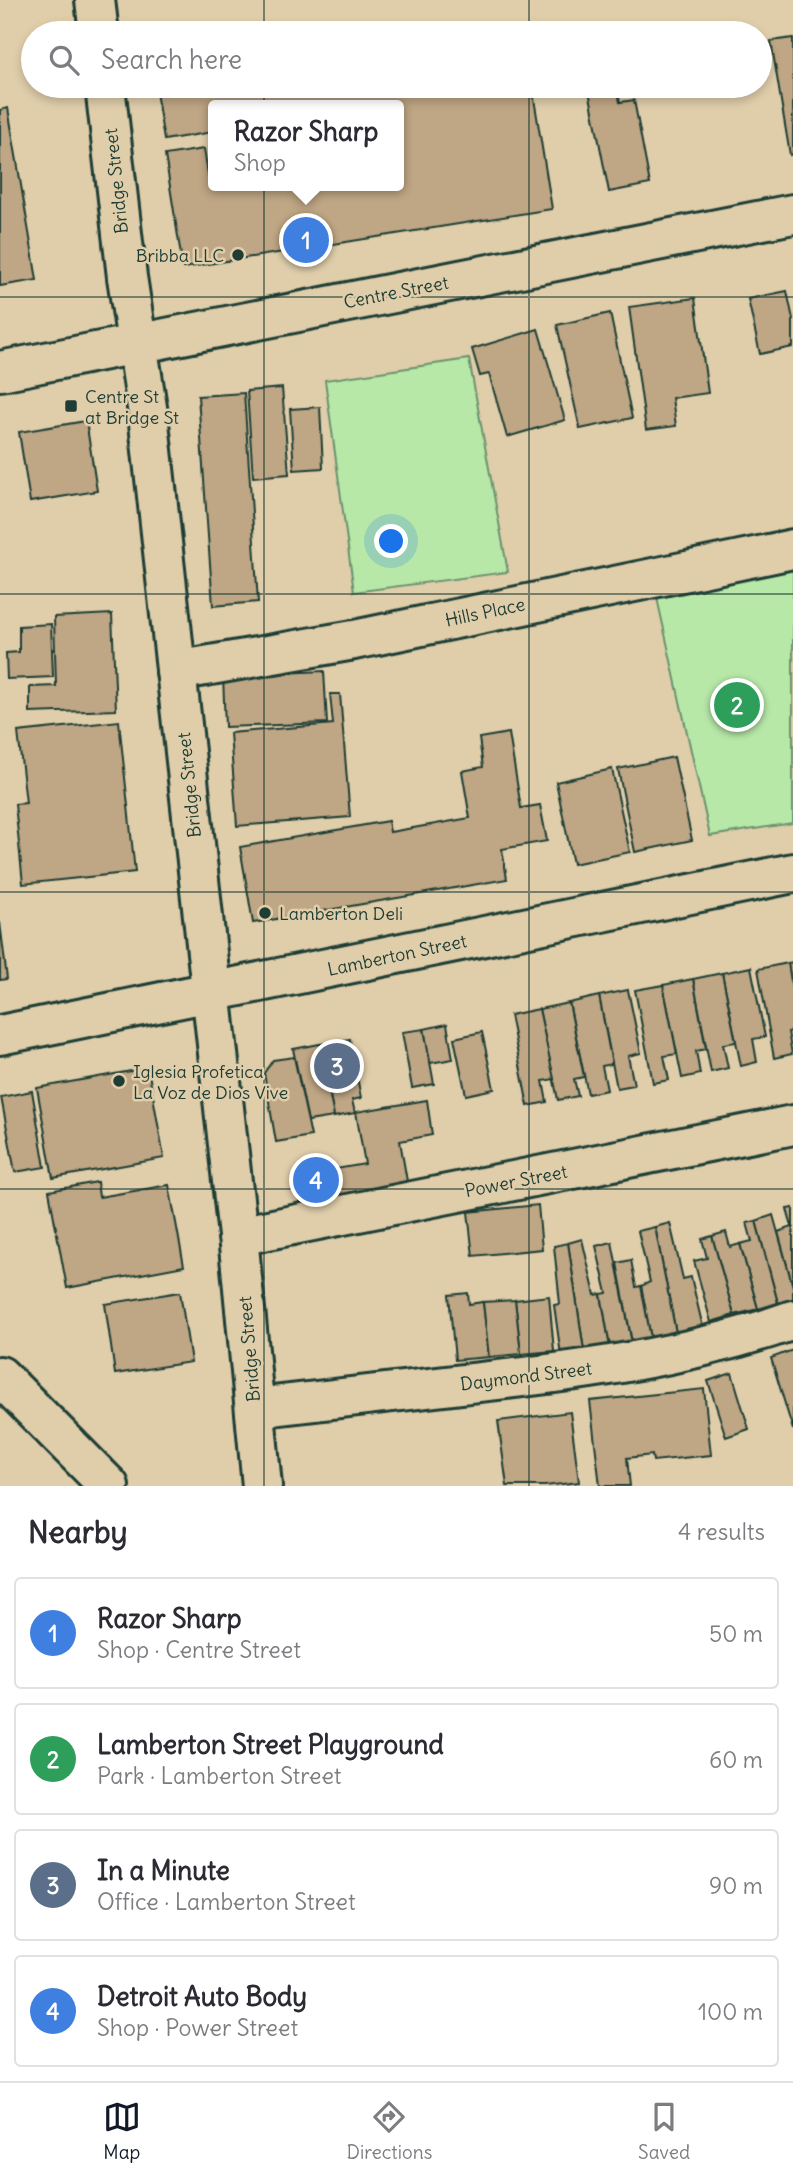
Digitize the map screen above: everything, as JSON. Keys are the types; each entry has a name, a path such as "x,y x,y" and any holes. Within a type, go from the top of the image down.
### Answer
{"street":[{"path":"95,0 98,21"},
{"name":"Bridge Street","path":"106,98 127,277 148,414 239,1236 262,1486"},
{"name":"Centre Street","path":"0,371 793,214"},
{"name":"Hills Place","path":"176,671 354,640 793,549"},
{"name":"Lamberton Street","path":"0,1035 793,873"},
{"name":"Power Street","path":"239,1236 793,1125"},
{"name":"Daymond Street","path":"255,1408 564,1373 674,1354 756,1333 793,1320"},
{"path":"0,1376 109,1486"}],"green space":[{"path":"469,359 508,572 354,592 325,380"},
{"path":"793,563 793,823 710,836 655,589"}],"building":[{"path":"793,38 793,154 790,155 772,47 772,41"},
{"path":"157,98 534,98 552,209 183,268 165,155 204,149 208,191 404,191 404,100 208,100 208,133 164,140"},
{"path":"590,98 619,98 620,102 634,100 650,184 609,192"},
{"path":"8,108 37,280 0,286 0,110"},
{"path":"787,291 793,319 793,347 760,354 748,299"},
{"path":"695,298 708,393 672,398 676,426 646,430 629,307"},
{"path":"610,313 632,418 580,429 557,325"},
{"path":"538,329 565,420 507,437 489,374 480,376 472,349"},
{"path":"282,388 289,474 253,477 247,391"},
{"path":"244,393 258,602 213,606 198,396"},
{"path":"320,407 323,468 294,470 290,409"},
{"path":"86,421 97,491 30,502 19,432"},
{"path":"112,614 116,710 30,713 30,687 56,686 54,617"},
{"path":"51,624 53,677 7,679 6,653 19,652 19,626"},
{"path":"324,671 327,723 225,727 223,676"},
{"path":"330,694 340,694 350,817 237,826 230,733 333,724"},
{"path":"119,721 135,872 23,884 15,804 26,803 18,732"},
{"path":"509,733 521,808 540,805 547,841 502,849 507,879 253,923 240,847 388,821 390,832 470,818 462,771 483,767 479,738"},
{"path":"674,757 692,840 635,852 618,769"},
{"path":"612,769 630,852 573,864 556,782"},
{"path":"0,922 7,979 0,980"},
{"path":"793,962 793,994 788,963"},
{"path":"788,963 793,994 793,1031 788,1032 792,1054 774,1058 758,969"},
{"path":"751,967 765,1037 753,1039 757,1062 741,1066 722,973"},
{"path":"722,973 736,1042 723,1044 728,1068 711,1072 693,979"},
{"path":"693,979 706,1049 696,1051 700,1074 682,1078 663,985"},
{"path":"663,985 677,1054 664,1056 669,1080 653,1083 635,990"},
{"path":"628,990 641,1053 628,1056 634,1085 617,1088 599,996"},
{"path":"599,996 612,1064 602,1066 607,1090 588,1094 569,1003"},
{"path":"569,1003 584,1077 574,1079 578,1096 558,1100 539,1009"},
{"path":"539,1009 554,1079 543,1081 547,1102 528,1106 510,1015"},
{"path":"447,1024 453,1059 430,1063 424,1029"},
{"path":"424,1029 434,1084 412,1088 402,1032"},
{"path":"482,1032 494,1089 466,1095 454,1038"},
{"path":"350,1039 361,1098 352,1100 355,1113 334,1117 320,1044"},
{"path":"320,1044 334,1117 308,1121 293,1049"},
{"path":"294,1057 311,1136 276,1142 264,1073 273,1060"},
{"path":"148,1068 164,1158 53,1178 37,1088"},
{"path":"32,1091 45,1167 15,1172 1,1097"},
{"path":"427,1100 432,1135 400,1141 408,1187 301,1205 296,1176 365,1164 356,1112"},
{"path":"97,1182 99,1197 169,1185 184,1266 67,1288 49,1191"},
{"path":"538,1205 542,1249 473,1256 468,1212"},
{"path":"793,1208 793,1287 778,1232 792,1227 787,1209"},
{"path":"773,1215 793,1287 793,1299 778,1303 756,1221"},
{"path":"756,1221 778,1303 758,1309 740,1244 752,1241 747,1223"},
{"path":"670,1223 683,1279 691,1277 705,1336 678,1343 655,1227"},
{"path":"655,1227 678,1343 653,1349 641,1286 650,1282 638,1231"},
{"path":"726,1232 730,1247 740,1244 758,1309 734,1315 712,1236"},
{"path":"712,1236 734,1315 711,1322 694,1261 707,1258 702,1239"},
{"path":"582,1239 595,1295 601,1294 612,1359 586,1364 568,1243"},
{"path":"612,1242 634,1353 612,1359 601,1294 607,1293 596,1246"},
{"path":"568,1243 586,1364 563,1370 554,1305 560,1304 554,1246"},
{"path":"631,1260 636,1287 641,1286 653,1349 634,1353 617,1263"},
{"path":"180,1292 191,1362 115,1374 105,1304"},
{"path":"468,1293 469,1304 483,1302 489,1357 455,1360 449,1295"},
{"path":"549,1296 554,1351 521,1354 515,1300"},
{"path":"515,1300 521,1354 489,1357 483,1302"},
{"path":"793,1350 793,1430 771,1358"},
{"path":"732,1373 749,1429 726,1437 708,1381"},
{"path":"704,1389 711,1455 653,1461 652,1455 627,1458 630,1486 600,1486 590,1401"},
{"path":"570,1412 579,1482 545,1486 507,1486 498,1421"}],"place":[{"name":"Razor Sharp","path":"306,240"},
{"name":"Bribba LLC","path":"238,255"},
{"name":"Centre St at Bridge St","path":"71,406"},
{"name":"Lamberton Street Playground","path":"737,705"},
{"name":"Lamberton Deli","path":"265,913"},
{"name":"In a Minute","path":"337,1066"},
{"name":"Iglesia Profetica La Voz de Dios Vive","path":"119,1081"},
{"name":"Detroit Auto Body","path":"316,1180"}]}
